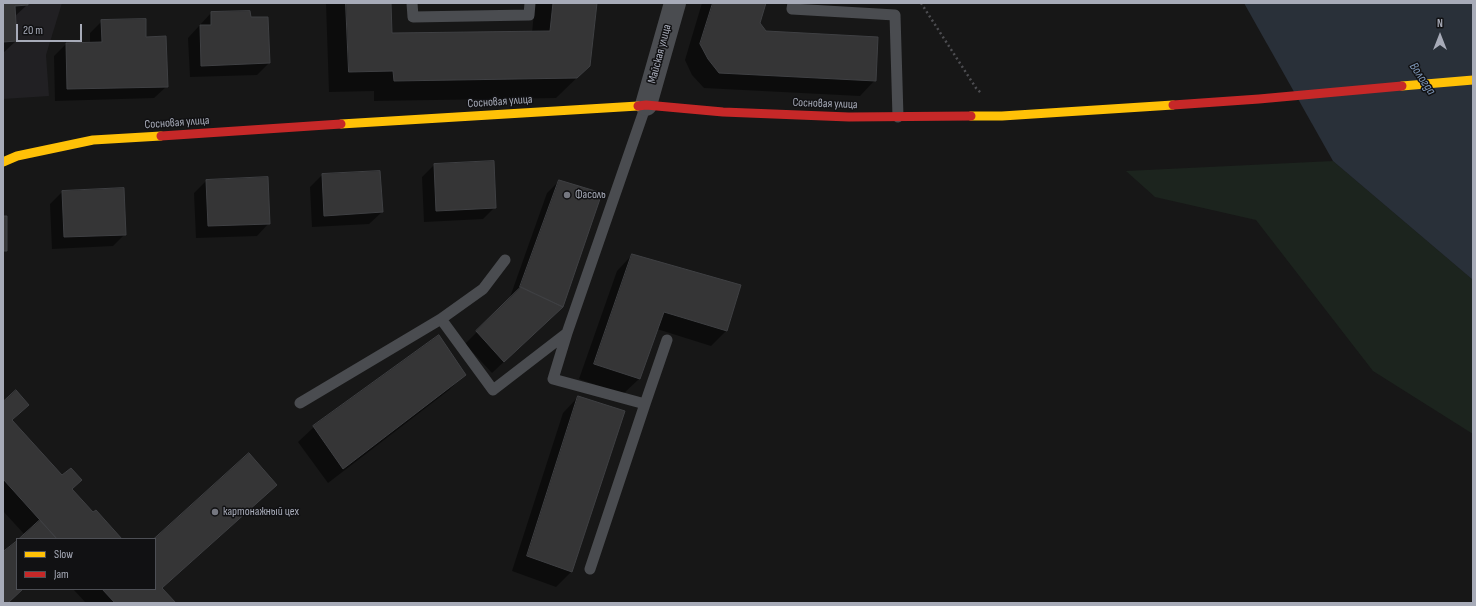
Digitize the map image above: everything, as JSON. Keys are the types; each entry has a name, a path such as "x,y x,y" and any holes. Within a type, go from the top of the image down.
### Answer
{"street":[{"name":"Майская улица","path":"646,105 675,3"},
{"name":"Сосновая улица","path":"3,162 17,156 93,140 646,105 723,112 849,117 1002,116 1259,99 1473,80"}],"lane":[{"path":"412,3 413,17 529,15 530,3"},
{"path":"794,3 792,9 895,14 898,117"},
{"path":"645,404 553,379 567,333 646,105"},
{"path":"300,403 441,319 483,289 505,260"},
{"path":"441,319 493,390 567,333"},
{"path":"590,569 667,340"}],"path":[{"path":"921,3 976,88 1002,116"}],"shaded area":[{"path":"3,3 62,3 46,55 49,96 3,99"},
{"path":"1333,161 1473,280 1473,434 1373,371 1256,220 1155,197 1126,171"}],"water":[{"name":"Вологда","path":"1244,3 1473,3 1473,280 1333,161"}],"building":[{"path":"3,3 28,3 28,5 15,6 17,41 3,42"},
{"path":"346,3 391,3 392,33 550,31 553,3 597,3 590,66 577,78 394,81 393,71 349,72"},
{"path":"713,3 766,3 760,23 766,31 878,37 876,81 719,73 708,59 700,44"},
{"path":"250,11 251,17 268,17 270,63 201,66 200,25 211,25 211,12"},
{"path":"146,19 146,37 166,36 168,87 67,89 66,43 102,42 101,20"},
{"path":"494,161 496,208 436,211 434,164"},
{"path":"380,171 383,212 324,216 322,174"},
{"path":"268,177 270,224 208,226 206,180"},
{"path":"559,180 602,193 563,307 520,287"},
{"path":"124,188 126,235 64,237 62,191"},
{"path":"3,216 7,216 7,251 3,251"},
{"path":"632,254 741,285 727,331 664,312 640,379 594,364"},
{"path":"521,287 563,307 504,362 476,331"},
{"path":"439,335 466,375 343,469 313,426"},
{"path":"16,390 29,405 12,420 62,475 71,468 82,480 72,489 93,512 96,510 121,538 56,538 3,479 3,402"},
{"path":"578,396 625,411 572,572 527,556"},
{"name":"картонажный цех","path":"249,453 277,485 162,588 176,603 115,603 103,590 156,590 155,538"},
{"path":"40,520 56,538 20,538"},
{"path":"16,542 16,590 22,590 8,603 3,603 3,552"}],"traffic: slow":[{"path":"1402,86 1473,80"},
{"path":"971,116 1002,116 1173,105"},
{"path":"341,124 638,106"},
{"path":"3,162 17,156 93,140 161,136"}],"traffic: jam":[{"path":"1173,105 1402,86"},
{"path":"638,106 646,105 723,112 849,117 971,116"},
{"path":"161,136 341,124"}],"place":[{"name":"Фасоль","path":"567,195"},
{"name":"картонажный цех","path":"215,512"}]}
